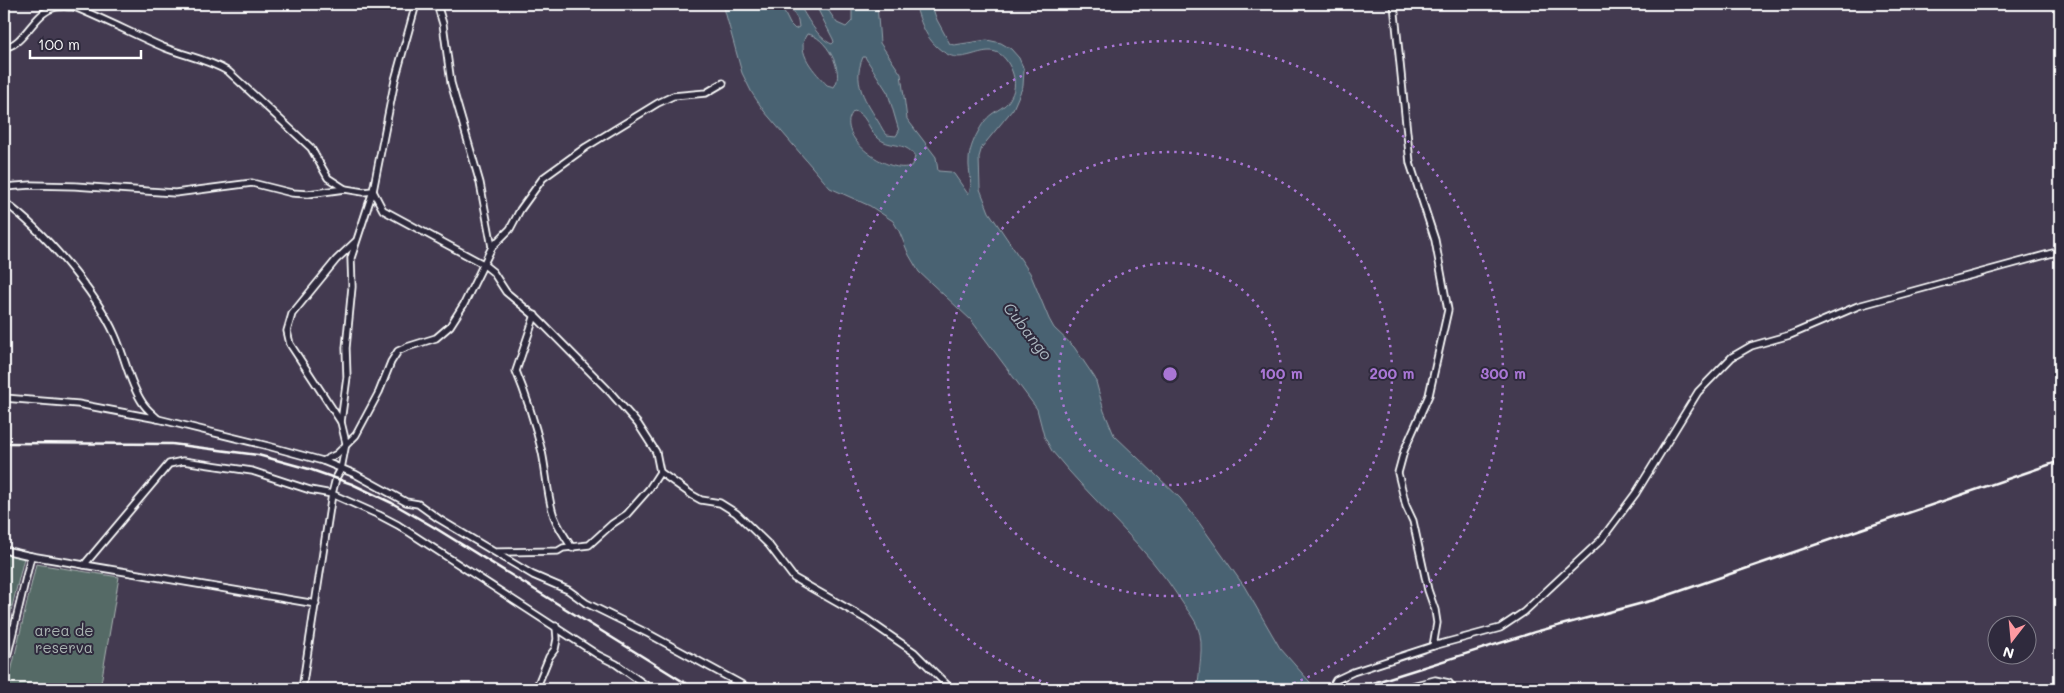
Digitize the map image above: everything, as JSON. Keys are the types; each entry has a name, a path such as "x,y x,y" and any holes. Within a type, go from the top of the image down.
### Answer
{"street":[{"path":"67,4 121,26 165,48 215,64 229,72 284,126 311,148 328,178 344,188"},
{"path":"341,422 347,377 346,348 352,287 351,258 373,191 395,80 416,4"},
{"path":"437,4 443,24 451,83 480,183 492,247"},
{"path":"1394,4 1410,164 1435,240 1448,310 1430,395 1412,433 1398,473 1406,506 1413,521 1428,590 1436,616 1437,623 1433,646"},
{"path":"4,47 14,44 35,20 47,11 54,8 75,7"},
{"path":"323,461 337,454 356,434 379,392 393,357 398,351 436,338 450,326 464,304 492,247 510,229 539,182 576,153 673,96 700,94 710,91 723,83"},
{"path":"4,187 31,185 75,186 175,193 252,182 300,193 344,188 363,192 373,191"},
{"path":"373,191 382,210 483,264 493,272 506,292 534,315 610,392 638,424 656,452 660,472 701,500 720,503 736,513 768,545 794,578 866,619 914,652 951,689"},
{"path":"4,202 19,212 57,251 91,295 115,335 143,404 158,419"},
{"path":"302,689 332,494 336,478 341,469 346,443 341,422 290,344 287,331 292,314 336,260 356,242"},
{"path":"1331,689 1340,677 1433,646 1491,631 1506,625 1524,612 1602,540 1636,493 1698,392 1711,376 1732,357 1751,346 1790,335 1858,306 2060,251"},
{"path":"534,315 516,371 526,395 537,431 547,474 552,511 557,524 572,548"},
{"path":"4,398 78,404 158,419 323,461 406,502 418,504 439,519 533,575 568,590 586,603 649,634 750,689"},
{"path":"84,565 169,464 183,461 252,471 310,490 332,494 398,526 485,583 556,626 598,655 616,664 651,689"},
{"path":"496,552 543,552 589,545 612,524 627,514 649,489 660,472"},
{"path":"4,550 316,604"},
{"path":"4,670 31,556"},
{"path":"536,689 549,657 555,649 557,640 556,626"},
{"path":"4,627 14,629"},
{"path":"1400,689 1435,680 1449,683 1453,689"}],"green space":[{"path":"4,554 24,558 8,623 4,622"},
{"name":"area de reserva","path":"36,564 119,577 100,689 7,689"}],"water":[{"name":"Cubango","path":"723,4 780,4 790,24 795,29 799,27 798,20 788,4 799,4 817,32 832,44 834,42 833,39 815,4 824,4 837,23 846,27 852,21 852,4 877,4 880,43 901,74 907,119 936,157 938,171 954,174 968,194 971,183 969,157 973,142 986,120 1005,105 1013,94 1013,74 1005,59 998,53 990,51 956,57 940,50 926,32 915,4 931,4 950,44 987,40 1001,43 1011,49 1019,58 1024,70 1023,86 1013,109 982,147 979,157 980,189 989,212 1030,273 1054,328 1074,347 1095,378 1104,411 1114,435 1180,498 1244,586 1280,648 1316,689 1198,689 1201,650 1200,635 1193,618 1168,581 1052,451 1044,436 1037,409 971,320 919,272 893,221 870,206 830,188 764,111 742,73","holes":["807,34 814,36 820,41 832,55 837,73 834,87 827,85 808,62 803,48","863,57 865,57 888,93 899,131 896,136 887,135 863,95 860,87 860,68","854,111 858,112 874,134 882,141 911,151 915,156 913,165 903,167 891,165 878,160 866,152 856,142 850,131 849,120"]}],"railway":[{"path":"4,443 172,444 258,455 309,469 352,484 392,503 432,526 695,689"},
{"path":"1354,689 1535,632 1654,600 2060,461"}]}
